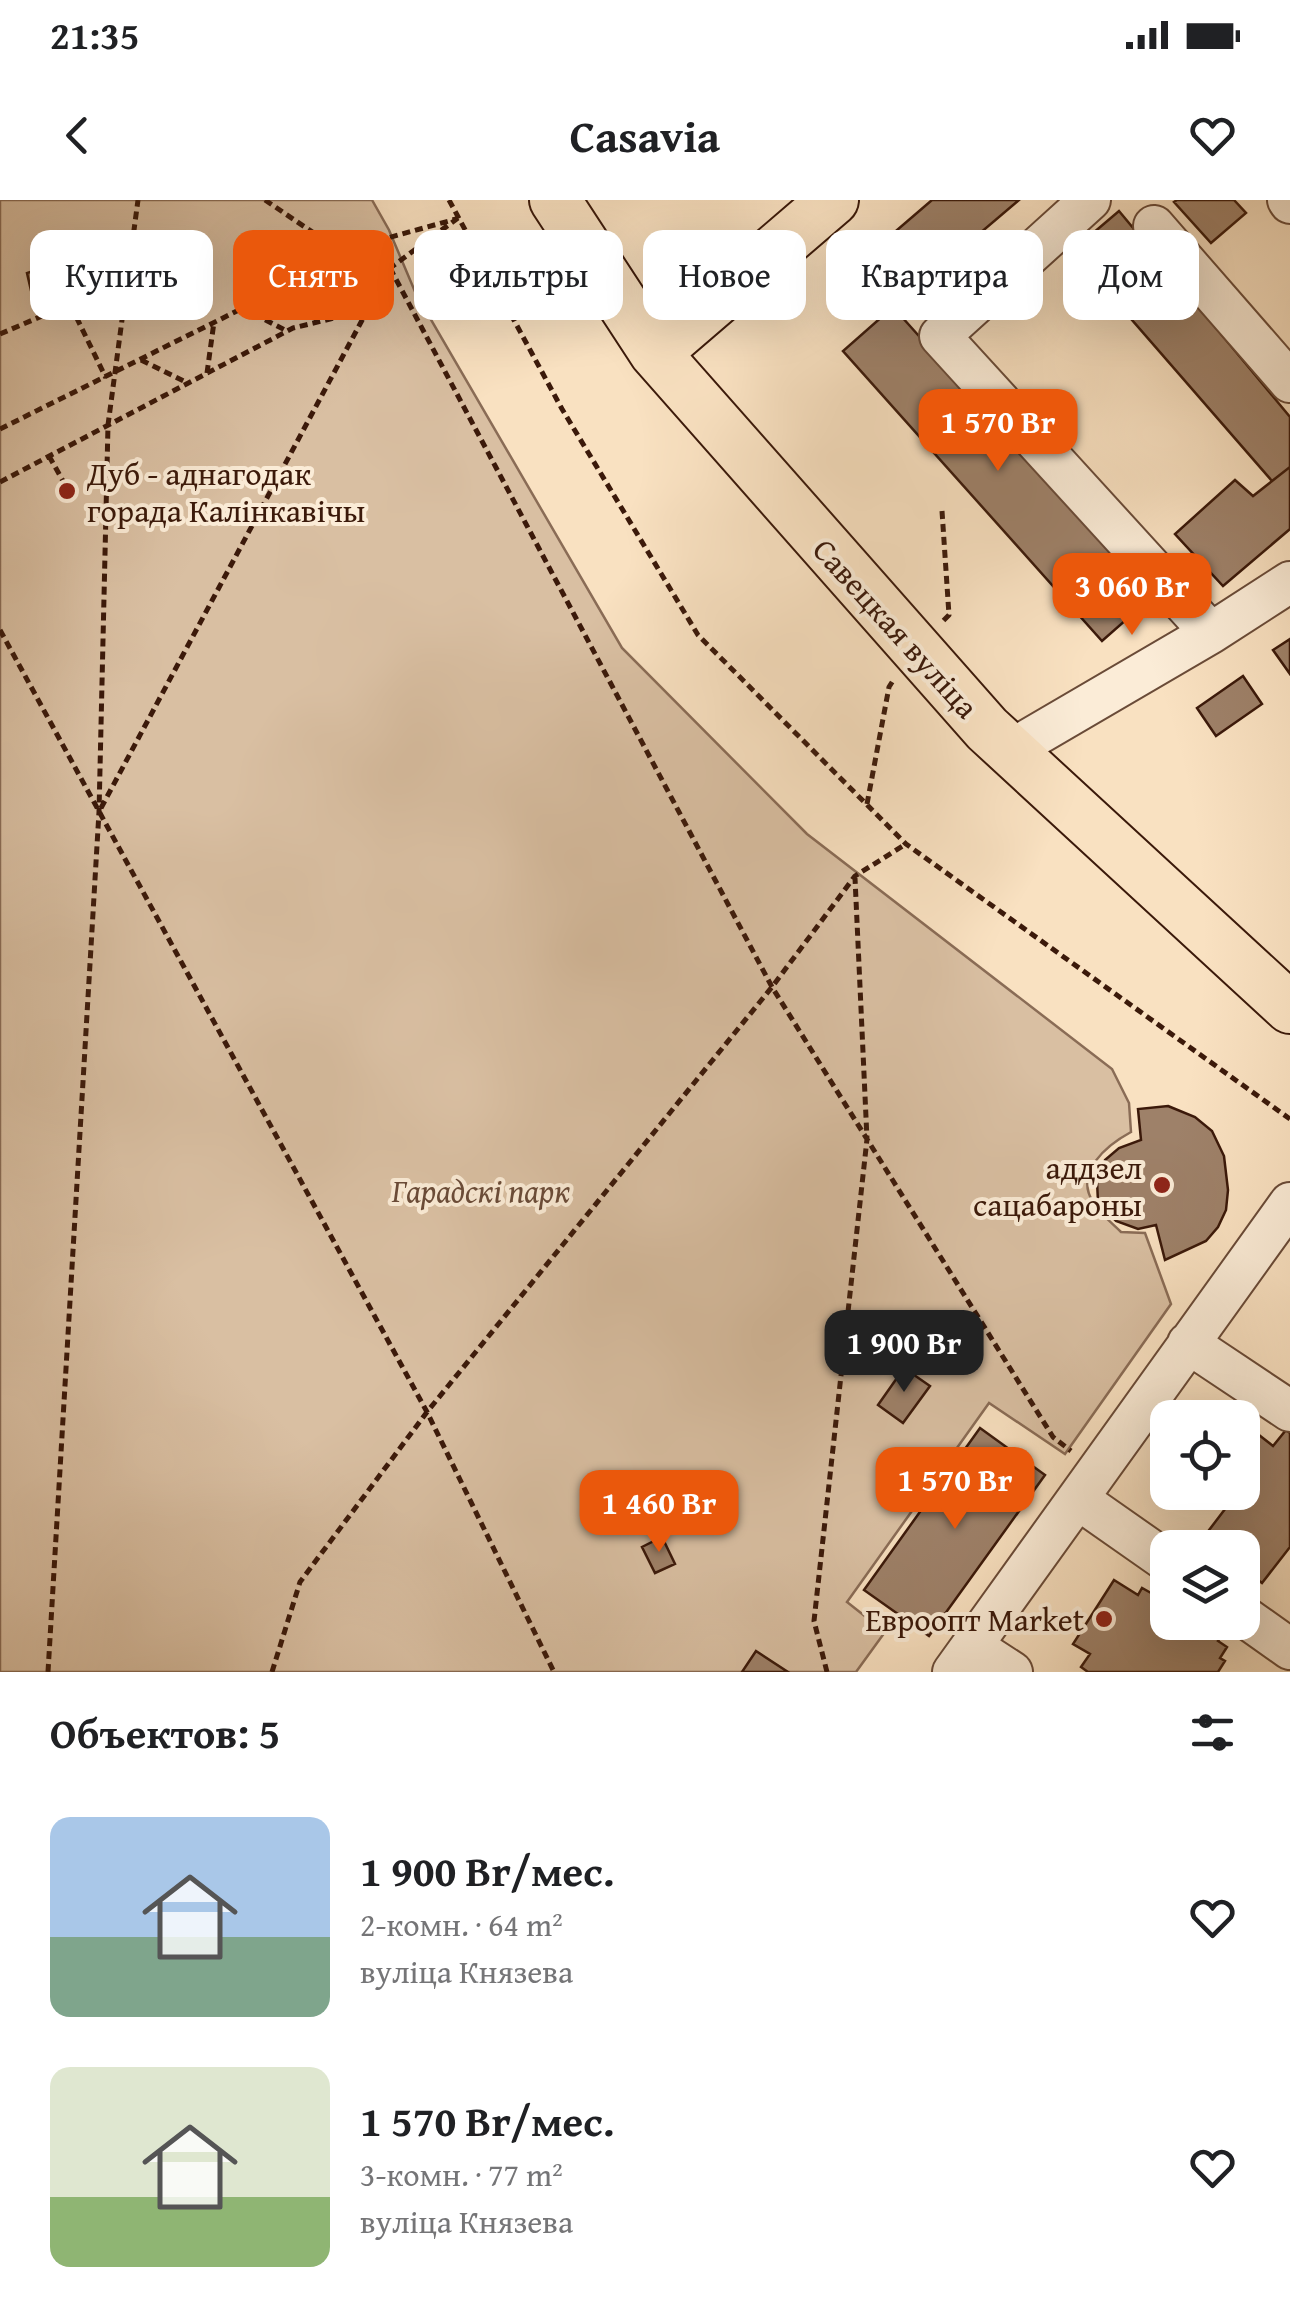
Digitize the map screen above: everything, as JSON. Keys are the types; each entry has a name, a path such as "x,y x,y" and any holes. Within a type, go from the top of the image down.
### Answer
{"main road":[{"name":"Савецкая вуліца","path":"555,200 655,353 1009,752 1290,1008"},
{"path":"655,353 833,200"}],"street":[{"path":"1090,200 940,336 1210,633"},
{"path":"1154,226 1290,382"},
{"path":"1009,752 1290,582"},
{"path":"1012,1672 962,1659 1290,1203"},
{"path":"1188,1343 1290,1411"},
{"path":"1088,1485 1150,1545"},
{"path":"1260,1628 1290,1649"}],"path":[{"path":"48,1672 99,812 108,425 138,200"},
{"path":"265,200 309,230"},
{"path":"449,200 562,408 698,636 906,844 1290,1119"},
{"path":"394,236 458,218"},
{"path":"394,265 458,218"},
{"path":"394,276 772,987 1053,1437 1088,1485"},
{"path":"0,334 70,304 106,378"},
{"path":"0,429 233,312"},
{"path":"265,320 286,331"},
{"path":"0,482 286,331 326,320"},
{"path":"99,812 363,320"},
{"path":"207,373 214,322"},
{"path":"141,360 188,383"},
{"path":"49,456 64,481"},
{"path":"0,630 427,1412 554,1672"},
{"path":"272,1672 300,1582 427,1412 772,987 855,876 906,844"},
{"path":"828,1672 814,1620 867,1140 855,876"}],"green space":[{"name":"Гарадскі парк","path":"0,200 372,200 389,230 233,230 233,320 394,320 394,242 414,289 414,320 431,320 622,648 807,834 1112,1069 1129,1103 1131,1132 1096,1161 1090,1170 1088,1191 1099,1210 1121,1232 1145,1233 1171,1304 1065,1454 989,1403 847,1602 885,1632 856,1672 0,1672"}],"building":[{"path":"932,200 1019,200 984,230 897,230"},
{"path":"1234,200 1246,213 1211,243 1174,202"},
{"path":"1119,211 1135,230 1097,230"},
{"path":"1199,307 1290,417 1290,467 1272,481 1132,320 1199,320"},
{"path":"878,320 905,320 1152,597 1102,641 843,351"},
{"path":"1290,467 1290,529 1223,586 1175,534 1235,480 1253,496"},
{"path":"1290,639 1290,674 1273,650"},
{"path":"1243,676 1262,704 1216,736 1197,708"},
{"name":"аддзел сацабароны","path":"1168,1106 1195,1117 1212,1131 1224,1156 1228,1190 1226,1210 1206,1241 1165,1260 1156,1225 1138,1229 1116,1221 1098,1202 1097,1181 1105,1160 1119,1148 1141,1140 1138,1109"},
{"path":"904,1368 930,1386 903,1423 878,1405"},
{"path":"980,1428 1045,1475 929,1636 864,1590"},
{"path":"1286,1430 1290,1433 1290,1547 1262,1583 1260,1530 1209,1530 1224,1510 1260,1510 1260,1436 1273,1446"},
{"path":"662,1537 675,1564 655,1573 642,1547"},
{"path":"1114,1580 1138,1595 1142,1588 1150,1592 1150,1640 1219,1640 1227,1647 1218,1672 1088,1672 1081,1667 1090,1654 1073,1644"},
{"path":"756,1651 788,1672 742,1672"}],"place":[{"name":"Дуб - аднагодак горада Калінкавічы","path":"67,491"},
{"name":"аддзел сацабароны","path":"1162,1185"},
{"name":"Евроопт Market","path":"1104,1619"}]}
